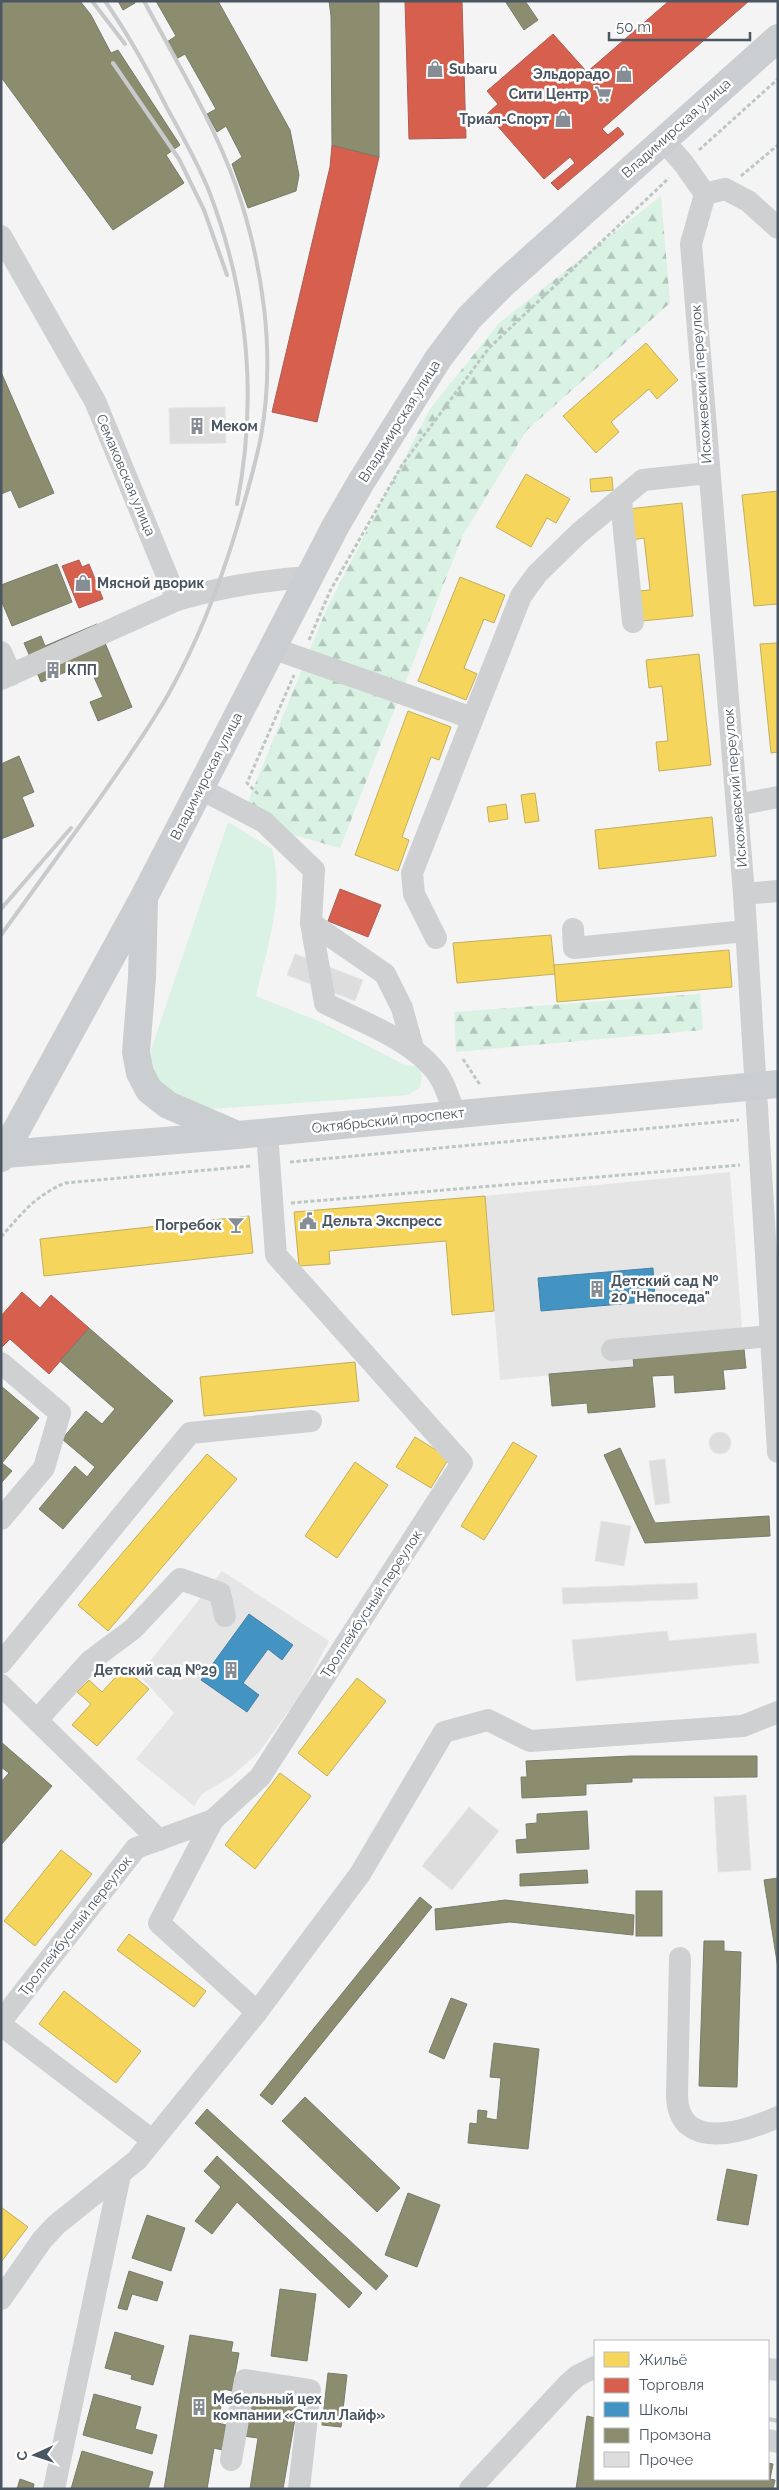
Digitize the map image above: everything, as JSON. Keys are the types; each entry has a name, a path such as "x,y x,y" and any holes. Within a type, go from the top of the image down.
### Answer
{"main road":[{"name":"Владимирская улица","path":"3,1156 144,897 308,577 365,474 438,358 469,318 549,241 778,38"},
{"name":"Владимирская улица","path":"144,897 142,978 136,1052 140,1073 148,1090 168,1105 238,1135"},
{"name":"Октябрьский проспект","path":"3,1156 767,1085"}],"street":[{"path":"663,140 684,164 715,191 748,201 778,228"},
{"name":"Искожевский переулок","path":"715,191 690,244 746,931 767,1085 758,1118 778,1452"},
{"name":"Семаковская улица","path":"1,236 94,401 177,600"},
{"path":"436,938 414,894 412,873 521,596 537,574 579,533 643,480 708,473"},
{"path":"621,500 633,622"},
{"path":"1,652 4,681 177,600 218,588 262,580 308,577"},
{"path":"272,648 472,718"},
{"path":"199,788 264,822 314,870 311,923 325,1003 412,1048 434,1068 445,1086 454,1113"},
{"path":"737,805 778,797"},
{"path":"744,894 778,891"},
{"path":"311,923 385,974 402,1008 412,1048"},
{"path":"573,929 574,948 746,931"},
{"name":"Троллейбусный переулок","path":"1,2023 136,1848 213,1820 260,1777 462,1463 276,1255 267,1132"},
{"path":"612,1350 771,1336"},
{"path":"1,1363 60,1413 44,1468 1,1519"},
{"path":"1,1663 190,1434 311,1421"},
{"path":"37,1720 90,1661 132,1629 180,1579 220,1593 225,1616"},
{"path":"1,1685 159,1840"},
{"path":"1,2299 31,2254 56,2225 137,2160 257,2012 360,1874 444,1732 488,1720 530,1741 743,1726 778,1712"},
{"path":"213,1820 159,1923 257,2012"},
{"path":"680,1958 677,2108 684,2123 695,2130 729,2133 748,2130 778,2118"},
{"path":"1,2023 152,2140"},
{"path":"54,2489 120,2175"},
{"path":"470,2489 568,2384 577,2376 594,2368"},
{"path":"231,2460 245,2380 310,2390 298,2489"}],"path":[{"path":"261,797 247,783 330,591 402,465 489,348 684,164 778,79"},
{"path":"715,191 778,145"},
{"path":"463,1059 480,1085"},
{"path":"1,1237 34,1200 47,1190 65,1183 758,1118"},
{"path":"273,1205 761,1164"}],"shaded area":[{"path":"730,1172 742,1328 632,1342 634,1367 500,1380 485,1196"},
{"path":"222,1571 329,1641 301,1694 259,1752 232,1776 202,1794 194,1806 136,1759 174,1713 139,1675"}],"green space":[{"path":"661,196 670,303 526,431 463,535 340,848 290,834 247,804 327,608 430,409 499,323"},
{"path":"228,822 272,849 275,867 277,885 276,904 256,996 323,1023 403,1064 419,1067 422,1077 420,1087 408,1095 212,1109 187,1103 168,1092 161,1084 156,1075 151,1050"},
{"path":"700,994 703,1030 456,1052 454,1012"}],"building: Жильё":[{"path":"646,343 678,380 657,399 649,389 611,422 619,432 596,453 563,416"},
{"path":"526,474 570,499 556,523 547,518 531,547 496,527"},
{"path":"612,477 613,490 591,492 590,479"},
{"path":"778,491 778,604 754,606 742,495"},
{"path":"682,503 693,616 642,621 639,591 650,590 644,538 632,540 628,509"},
{"path":"460,577 505,595 494,623 484,619 464,668 477,674 466,700 418,681"},
{"path":"778,643 778,752 771,753 760,644"},
{"path":"699,654 711,765 659,771 656,742 668,741 662,686 649,688 646,660"},
{"path":"408,711 451,727 439,760 431,757 402,837 409,840 398,871 355,855"},
{"path":"535,793 539,821 525,823 521,795"},
{"path":"506,804 508,819 489,822 487,807"},
{"path":"712,817 716,856 599,869 595,830"},
{"path":"551,935 555,974 457,983 453,943"},
{"path":"729,950 732,987 557,1002 554,965"},
{"path":"485,1196 494,1311 452,1315 446,1241 329,1251 330,1264 299,1266 294,1212"},
{"path":"249,1216 253,1253 44,1276 40,1239"},
{"path":"355,1362 359,1401 204,1416 200,1377"},
{"path":"415,1437 449,1458 431,1488 396,1467"},
{"path":"513,1442 537,1456 484,1540 461,1526"},
{"path":"207,1454 237,1479 108,1631 78,1605"},
{"path":"355,1462 388,1485 337,1558 305,1536"},
{"path":"124,1668 149,1689 97,1746 72,1725 91,1704 77,1692 89,1680 102,1692"},
{"path":"357,1678 386,1701 327,1776 298,1753"},
{"path":"280,1773 311,1796 255,1869 225,1845"},
{"path":"61,1850 92,1874 35,1946 4,1921"},
{"path":"129,1934 206,1991 194,2007 117,1950"},
{"path":"64,1991 141,2051 116,2083 39,2024"},
{"path":"1,2207 28,2227 1,2262"}],"building: Торговля":[{"name":"Subaru","path":"405,1 462,1 466,138 409,139"},
{"path":"669,1 749,1 602,129 608,135 618,127 624,134 558,190 551,183 575,163 570,157 544,179 487,114 498,104 487,91 553,34 587,72"},
{"path":"332,145 379,157 317,422 272,412 330,167"},
{"name":"Мясной дворик","path":"79,560 82,567 89,564 103,599 79,608 62,566"},
{"path":"340,889 381,905 368,937 328,921"},
{"path":"22,1292 40,1308 51,1295 89,1328 49,1374 10,1339 1,1348 1,1316"}],"building: Школы":[{"name":"Детский сад № 20 \"Непоседа\"","path":"653,1268 655,1301 541,1311 538,1278"},
{"name":"Детский сад №29","path":"249,1614 293,1645 282,1660 268,1649 243,1683 259,1695 247,1712 201,1680"}],"building: Промзона":[{"path":"1,1 80,1 91,15 111,53 118,50 180,145 166,155 184,183 113,230 1,77"},
{"path":"118,1 134,1 135,3 123,10"},
{"path":"156,1 218,1 290,130 299,175 296,191 248,208 232,164 242,157 226,126 217,132 207,114 216,109 185,54 176,59 167,42 176,36"},
{"path":"329,1 379,1 379,157 332,145 331,16"},
{"path":"505,1 525,1 538,20 524,30"},
{"path":"1,372 54,493 19,508 11,490 1,494"},
{"path":"57,564 72,602 12,626 1,600 1,585"},
{"name":"КПП","path":"97,624 132,707 98,721 90,702 103,697 93,675 88,677 83,665 41,682 24,643 41,636 45,646"},
{"path":"19,756 34,792 22,797 34,826 1,839 1,764"},
{"path":"89,1328 173,1401 63,1529 39,1509 75,1466 87,1477 95,1467 62,1439 86,1411 102,1424 115,1409 60,1361"},
{"path":"744,1349 746,1368 723,1370 725,1389 675,1393 674,1375 652,1376 655,1407 588,1413 587,1403 552,1406 549,1374 634,1367 633,1358"},
{"path":"1,1386 39,1418 2,1463 12,1471 1,1483"},
{"path":"620,1448 655,1523 769,1516 770,1536 645,1543 604,1455"},
{"path":"1,1742 52,1786 1,1845 1,1782 9,1773 1,1767"},
{"path":"631,1756 757,1756 757,1777 632,1778 632,1782 586,1784 586,1795 522,1798 521,1777 527,1777 526,1761"},
{"path":"587,1811 589,1849 517,1853 516,1840 527,1839 526,1824 537,1823 537,1814"},
{"path":"587,1870 588,1883 520,1886 520,1874"},
{"path":"778,1878 778,1968 764,1880"},
{"path":"636,1891 662,1891 662,1936 636,1936"},
{"path":"420,1897 432,1907 272,2105 260,2095"},
{"path":"505,1900 634,1915 633,1935 510,1922 436,1930 435,1909"},
{"path":"704,1941 724,1941 724,1951 741,1952 737,2087 699,2086"},
{"path":"451,1998 467,2004 444,2059 429,2052"},
{"path":"494,2043 539,2049 528,2149 468,2143 470,2123 477,2124 478,2110 487,2111 486,2118 497,2120 501,2078 490,2077"},
{"path":"305,2097 400,2188 377,2212 282,2121"},
{"path":"207,2109 388,2276 376,2290 195,2123"},
{"path":"217,2156 362,2293 349,2308 237,2202 212,2234 195,2221 221,2187 204,2171"},
{"path":"727,2169 757,2175 748,2225 717,2220"},
{"path":"408,2193 440,2205 417,2267 385,2255"},
{"path":"147,2215 185,2228 171,2271 132,2258"},
{"path":"129,2271 163,2282 157,2301 132,2294 127,2310 118,2308"},
{"path":"280,2289 316,2294 307,2361 271,2356"},
{"path":"115,2332 164,2346 153,2385 131,2379 132,2375 105,2368"},
{"name":"Мебельный цех компании «Стилл Лайф»","path":"190,2335 233,2342 231,2352 239,2353 232,2391 224,2389 218,2423 226,2425 222,2450 214,2448 207,2489 164,2489"},
{"path":"328,2373 347,2375 341,2427 322,2425"},
{"path":"94,2394 141,2407 135,2429 157,2435 152,2454 83,2435"},
{"name":"Мебельный цех компании «Стилл Лайф»","path":"249,2399 297,2407 283,2489 250,2489 258,2438 243,2436"},
{"path":"587,2416 594,2418 594,2480 769,2480 769,2463 773,2464 770,2479 775,2480 773,2489 576,2489"},
{"path":"82,2451 153,2472 148,2489 71,2489"},
{"path":"20,2479 34,2484 33,2489 17,2489"}],"building: Прочее":[{"name":"Меком","path":"225,407 226,443 170,444 169,408"},
{"path":"295,954 363,980 355,1001 287,975"},
{"path":"720,1432 730,1439 731,1443 724,1453 720,1454 710,1447 709,1443 716,1433"},
{"path":"665,1459 670,1503 655,1505 649,1461"},
{"path":"601,1521 631,1526 624,1566 595,1561"},
{"path":"697,1583 698,1599 563,1604 562,1588"},
{"path":"667,1631 669,1641 756,1633 759,1663 576,1681 572,1640"},
{"path":"746,1795 751,1870 718,1872 714,1797"},
{"path":"469,1807 499,1831 452,1890 422,1866"}],"railway":[{"path":"92,1 125,44"},
{"path":"105,1 145,66 189,148 209,191 233,268 241,307 248,385 247,424 237,504"},
{"path":"1,935 133,750 180,673 207,614 222,573 250,483 261,436 265,405 267,342 260,278 245,216 236,186 216,138 144,1"},
{"path":"113,63 179,159 204,210 227,275"},
{"path":"1,909 71,828"},
{"path":"769,2419 778,2421"}],"place":[{"name":"Subaru","path":"435,69"},
{"name":"Эльдорадо","path":"624,74"},
{"name":"Сити Центр","path":"603,94"},
{"name":"Триал-Спорт","path":"563,119"},
{"name":"Меком","path":"197,426"},
{"name":"Мясной дворик","path":"83,583"},
{"name":"КПП","path":"53,670"},
{"name":"Дельта Экспресс","path":"308,1221"},
{"name":"Погребок","path":"236,1225"},
{"name":"Детский сад № 20 \"Непоседа\"","path":"597,1289"},
{"name":"Детский сад №29","path":"231,1670"},
{"name":"Мебельный цех компании «Стилл Лайф»","path":"199,2407"}]}
